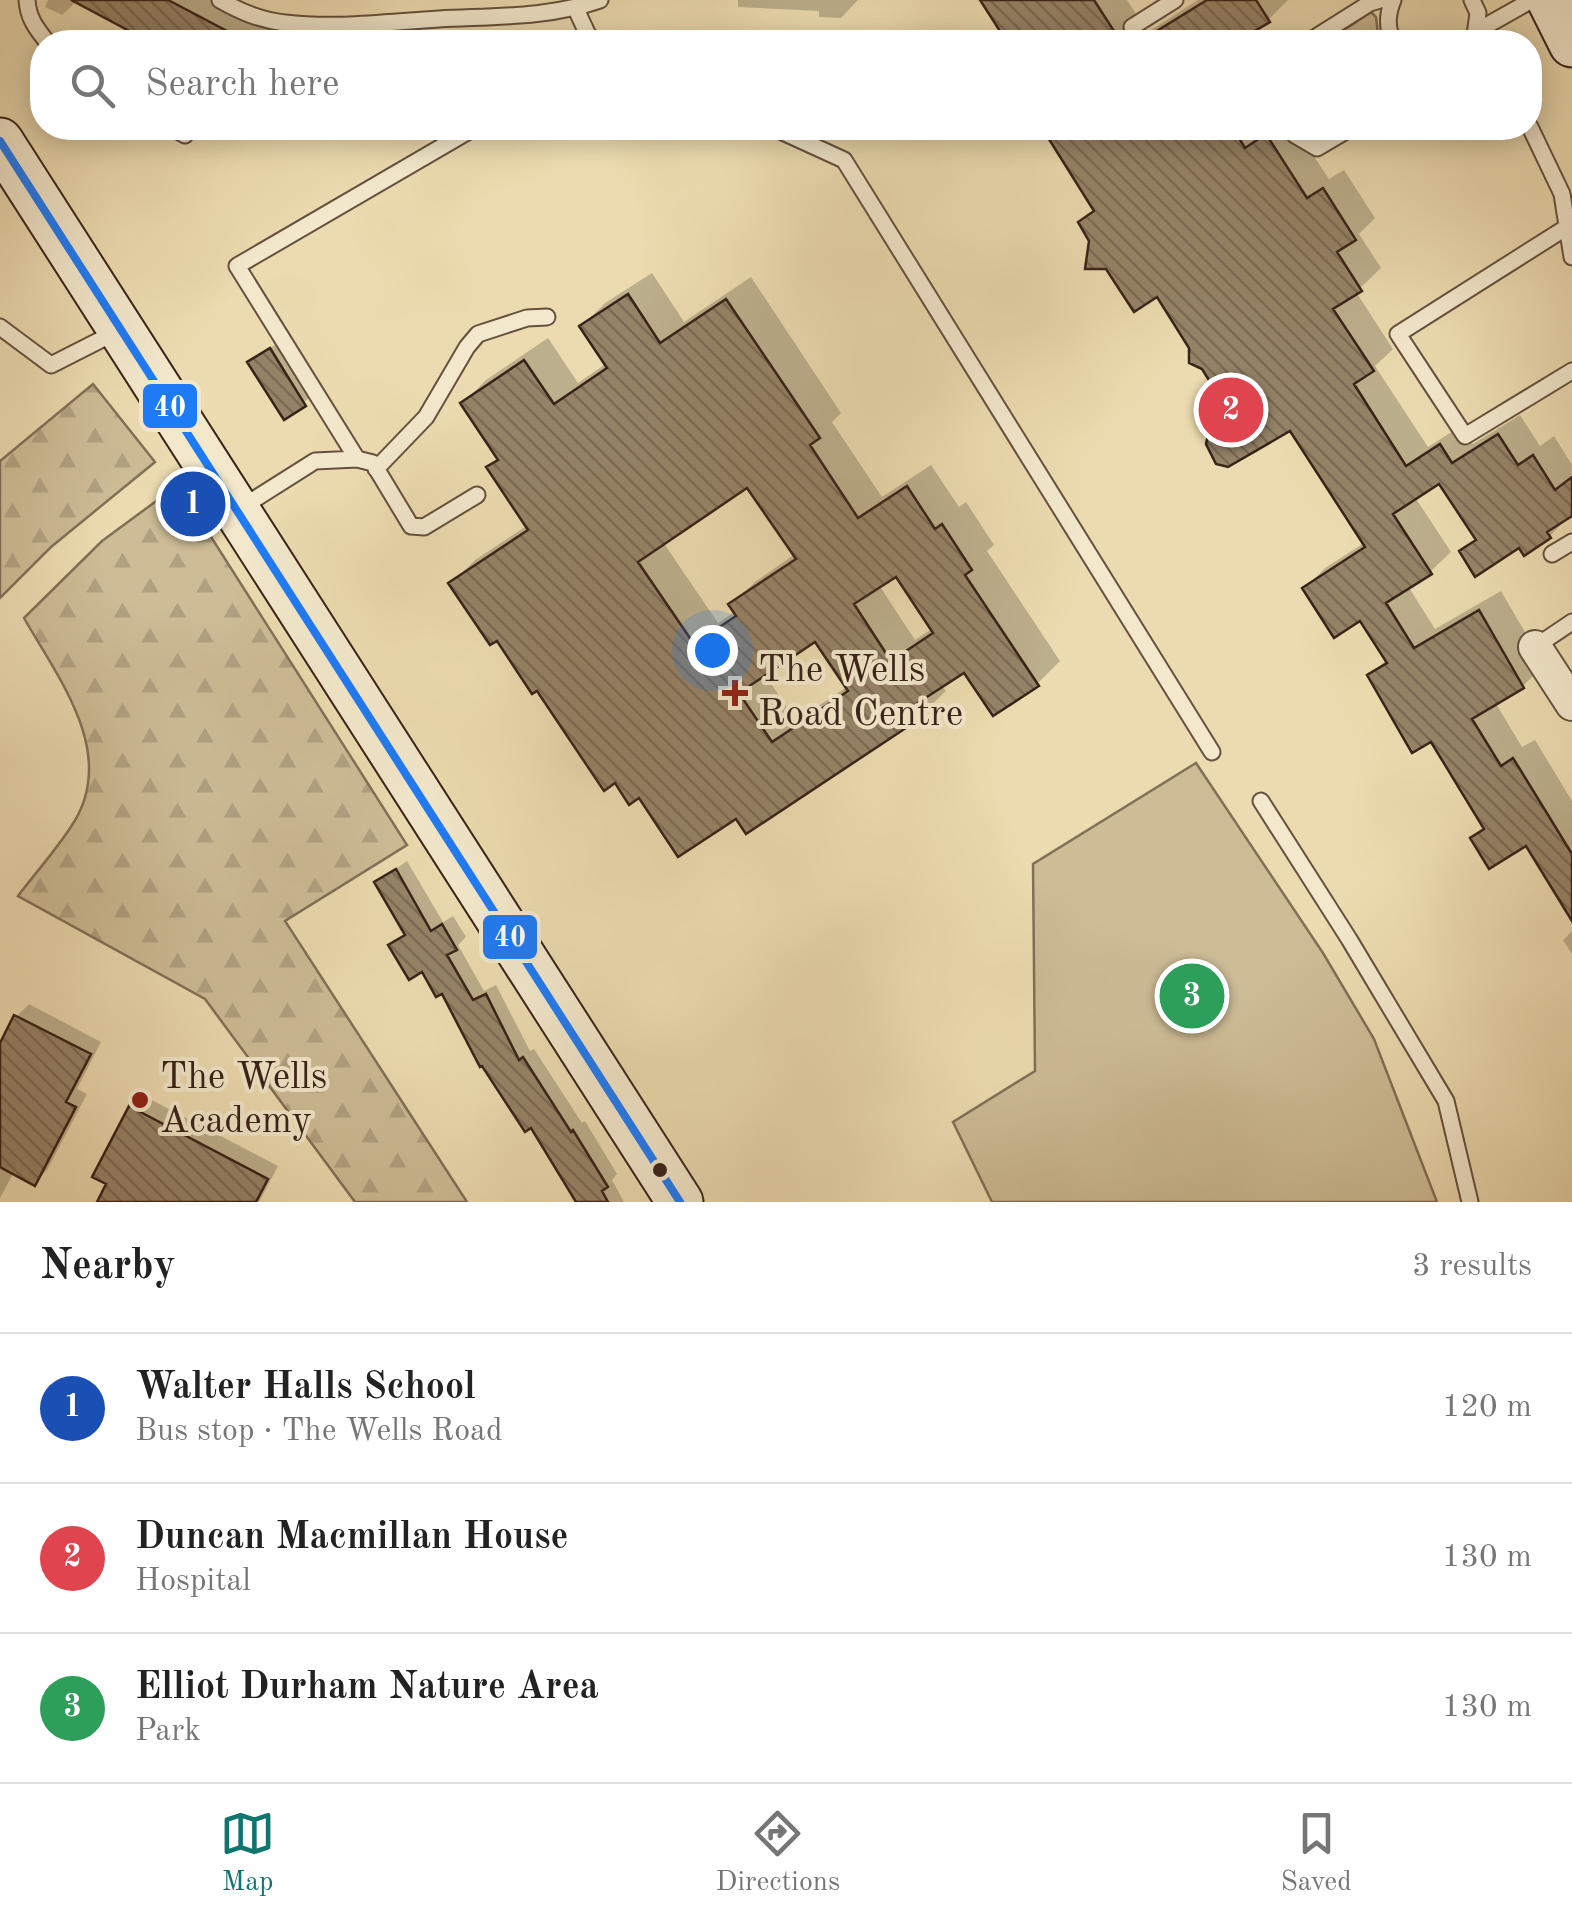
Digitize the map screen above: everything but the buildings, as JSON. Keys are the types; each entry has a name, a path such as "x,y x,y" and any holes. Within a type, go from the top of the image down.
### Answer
{"street":[{"path":"1550,0 1572,44"},
{"path":"0,141 234,512 680,1202"},
{"path":"1535,648 1561,704"}],"lane":[{"path":"28,0 28,13 37,30"},
{"path":"220,0 248,16 334,26 576,8 600,0"},
{"path":"1132,27 1146,7 1174,0"},
{"path":"1327,30 1380,0"},
{"path":"1389,30 1387,15 1392,0"},
{"path":"1472,0 1478,12 1476,30"},
{"path":"1486,30 1532,0"},
{"path":"576,8 586,30"},
{"path":"357,459 238,266 453,140"},
{"path":"800,140 844,160 1212,752"},
{"path":"1303,140 1317,148 1331,140"},
{"path":"1536,140 1562,194 1572,257"},
{"path":"1567,226 1398,334 1465,436 1572,371"},
{"path":"376,469 426,417 478,334 527,318 547,317"},
{"path":"0,327 51,365 120,330"},
{"path":"234,512 316,461 357,459 372,463 410,526 424,526 476,495"},
{"path":"1552,554 1572,542"},
{"path":"1535,648 1572,622"},
{"path":"1262,802 1446,1101 1470,1202"}],"green space":[{"path":"1371,12 1376,17 1378,30 1344,30"},
{"path":"93,384 155,462 51,547 0,598 0,461"},
{"path":"178,485 407,845 285,921 467,1202 355,1202 205,999 18,896 74,822 86,796 89,769 78,716 24,618 102,541"},
{"path":"1196,763 1323,953 1374,1039 1437,1202 992,1202 953,1122 1035,1071 1033,864"}],"transit line":[{"name":"40","path":"0,141 680,1202"}],"place":[{"name":"Duncan Macmillan House","path":"1231,410"},
{"name":"Walter Halls School","path":"193,504"},
{"name":"The Wells Road Centre","path":"735,693"},
{"name":"Elliot Durham Nature Area","path":"1192,996"},
{"name":"The Wells Academy","path":"140,1100"}]}
